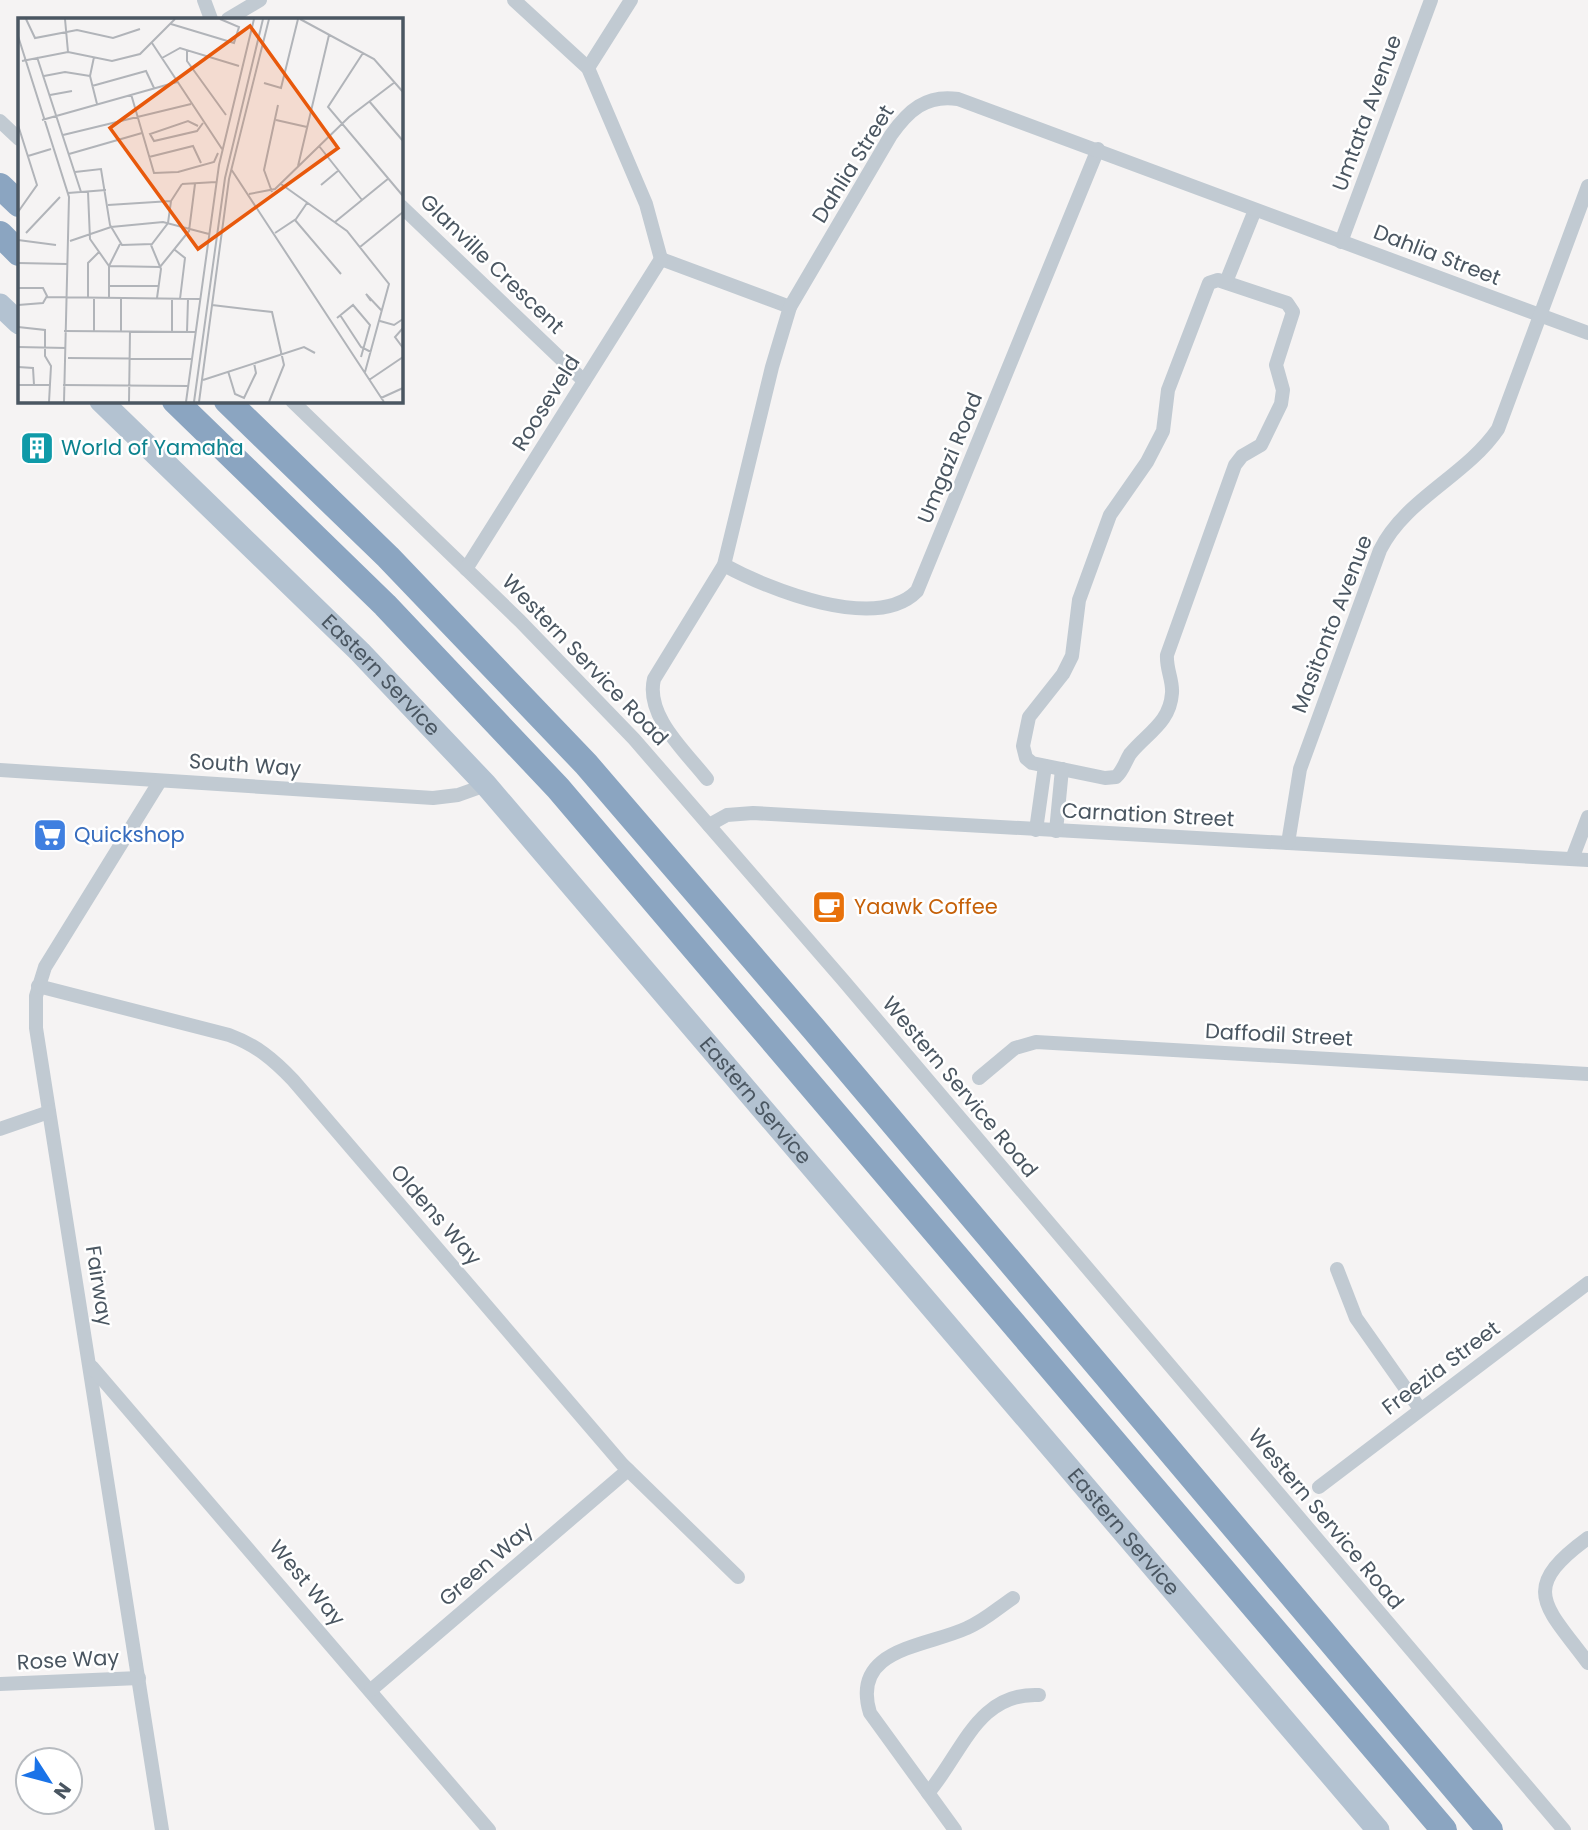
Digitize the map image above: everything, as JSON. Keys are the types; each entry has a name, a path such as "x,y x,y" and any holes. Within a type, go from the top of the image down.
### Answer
{"highway":[{"path":"0,186 18,203"},
{"path":"0,234 18,252"},
{"path":"176,402 385,605 558,788 1444,1830"},
{"path":"227,402 406,575 586,764 822,1038 1490,1830"}],"main road":[{"path":"0,305 18,322"},
{"name":"Eastern Service","path":"102,402 360,652 486,785 1378,1830"}],"street":[{"path":"204,0 211,18"},
{"path":"230,18 260,0"},
{"path":"514,0 588,68 646,204 661,259 790,307"},
{"path":"588,68 631,0"},
{"name":"Umtata Avenue","path":"1341,242 1431,0"},
{"name":"Dahlia Street","path":"706,779 657,712 652,687 724,565 772,367 790,307 891,135 910,111 922,103 934,98 958,99 1588,333"},
{"path":"0,121 18,138"},
{"name":"Umgazi Road","path":"724,565 778,591 830,603 888,608 908,600 917,591 1098,149"},
{"name":"Masitonto Avenue","path":"1288,843 1300,769 1380,550 1397,523 1484,446 1498,429 1588,186"},
{"name":"Glanville Crescent","path":"402,207 583,381"},
{"path":"1227,282 1255,210"},
{"name":"Rooseveld","path":"466,569 661,259"},
{"path":"1211,281 1227,282 1292,307 1276,365 1283,390 1281,404 1261,444 1241,456 1229,481 1167,655 1172,696 1162,723 1131,753 1116,777 1105,778 1030,762 1024,753 1029,717 1063,674 1072,656 1079,600 1114,506 1147,462 1163,431 1168,390 1203,292 1211,281"},
{"name":"Western Service Road","path":"293,402 466,569 625,729 1564,1830"},
{"path":"1036,830 1045,766"},
{"path":"1056,831 1062,769"},
{"name":"South Way","path":"0,770 433,798 458,795 486,785"},
{"name":"Fairway","path":"160,781 51,955 38,986 36,1028 162,1830"},
{"name":"Carnation Street","path":"709,825 727,815 753,813 1588,860"},
{"path":"1572,859 1588,817"},
{"name":"Oldens Way","path":"38,986 229,1035 260,1048 293,1080 628,1470 738,1577"},
{"name":"Daffodil Street","path":"979,1078 1015,1048 1036,1042 1588,1074"},
{"path":"0,1129 49,1112"},
{"path":"1338,1269 1356,1318 1420,1409"},
{"name":"Freezia Street","path":"1320,1487 1588,1283"},
{"name":"West Way","path":"91,1366 489,1830"},
{"name":"Green Way","path":"371,1690 628,1470"},
{"path":"1588,1538 1550,1570 1545,1595 1550,1611 1588,1663"},
{"path":"955,1830 870,1713 867,1693 872,1672 883,1659 968,1628 1013,1598"},
{"name":"Rose Way","path":"0,1684 139,1678"},
{"path":"928,1793 988,1711 1004,1700 1020,1695 1039,1695"}],"place":[{"name":"World of Yamaha","path":"37,448"},
{"name":"Quickshop","path":"50,835"},
{"name":"Yaawk Coffee","path":"829,907"}]}
